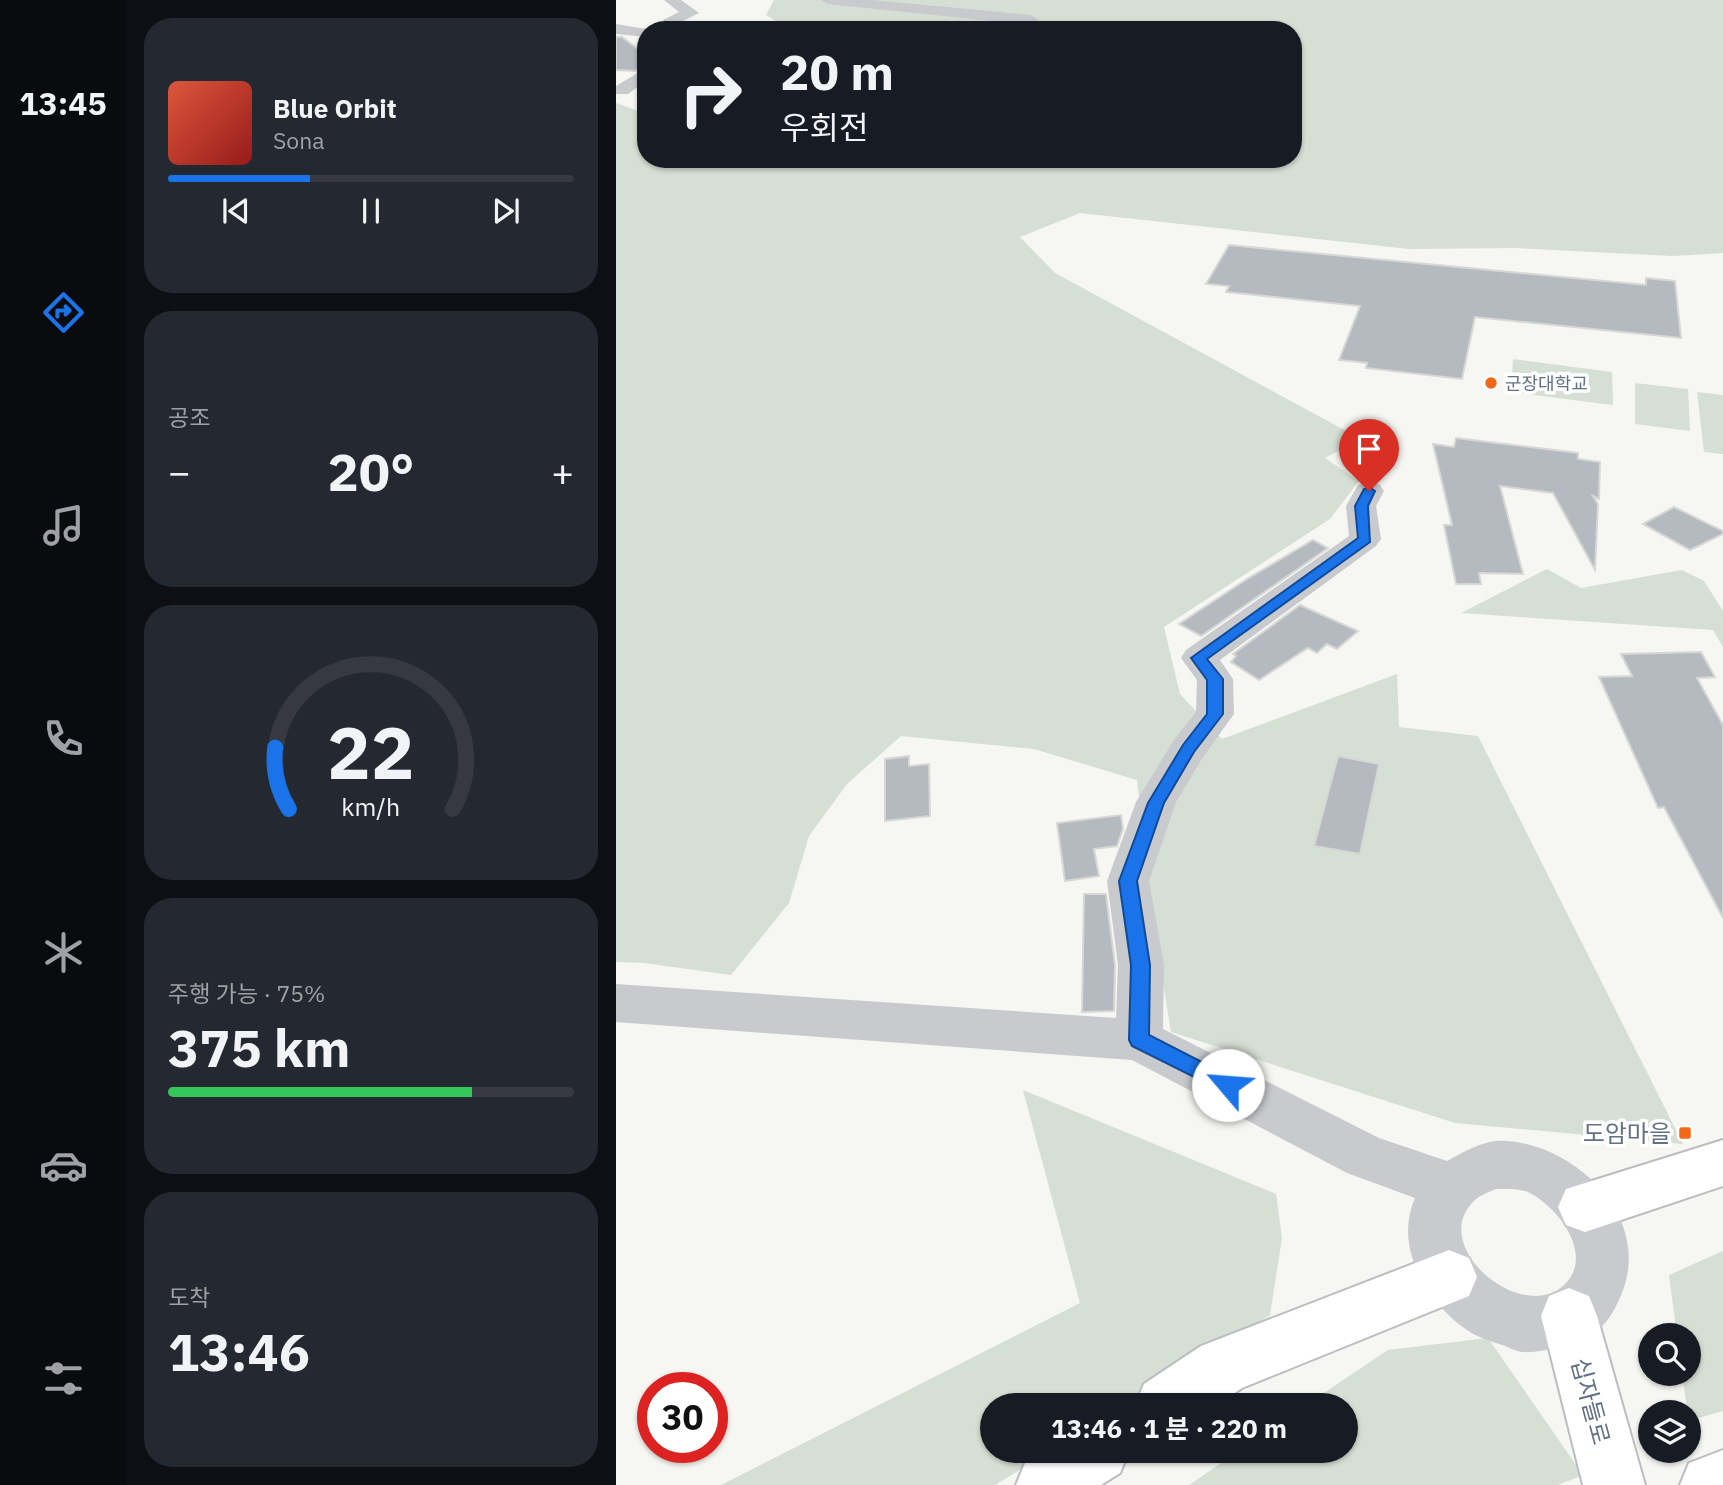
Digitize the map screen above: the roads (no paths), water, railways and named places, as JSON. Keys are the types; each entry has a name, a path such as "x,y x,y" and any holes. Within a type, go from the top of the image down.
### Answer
{"main road":[{"path":"1585,1207 1723,1163"},
{"path":"1184,1393 1222,1367 1449,1277"},
{"name":"십자들로","path":"1569,1316 1614,1485"},
{"path":"1047,1485 1080,1463"},
{"path":"1711,1485 1723,1481"}],"street":[{"path":"671,0 691,13 672,21"},
{"path":"828,0 1031,20"},
{"path":"616,29 637,31"},
{"path":"622,90 637,79"},
{"path":"1139,1040 1140,965 1128,881 1156,803 1188,749 1215,714 1215,679 1199,658 1365,539 1361,506 1369,491"},
{"path":"616,1003 1139,1040 1365,1157 1449,1186"},
{"path":"1491,1165 1516,1165 1542,1173 1566,1188 1585,1207 1598,1231 1604,1256 1600,1280 1588,1300 1569,1316 1545,1323 1519,1322 1492,1313 1468,1297 1449,1277 1437,1253 1433,1228 1437,1205 1449,1186 1468,1172 1491,1165"}],"place":[{"name":"군장대학교","path":"1491,383"},
{"name":"도암마을","path":"1685,1133"}]}
